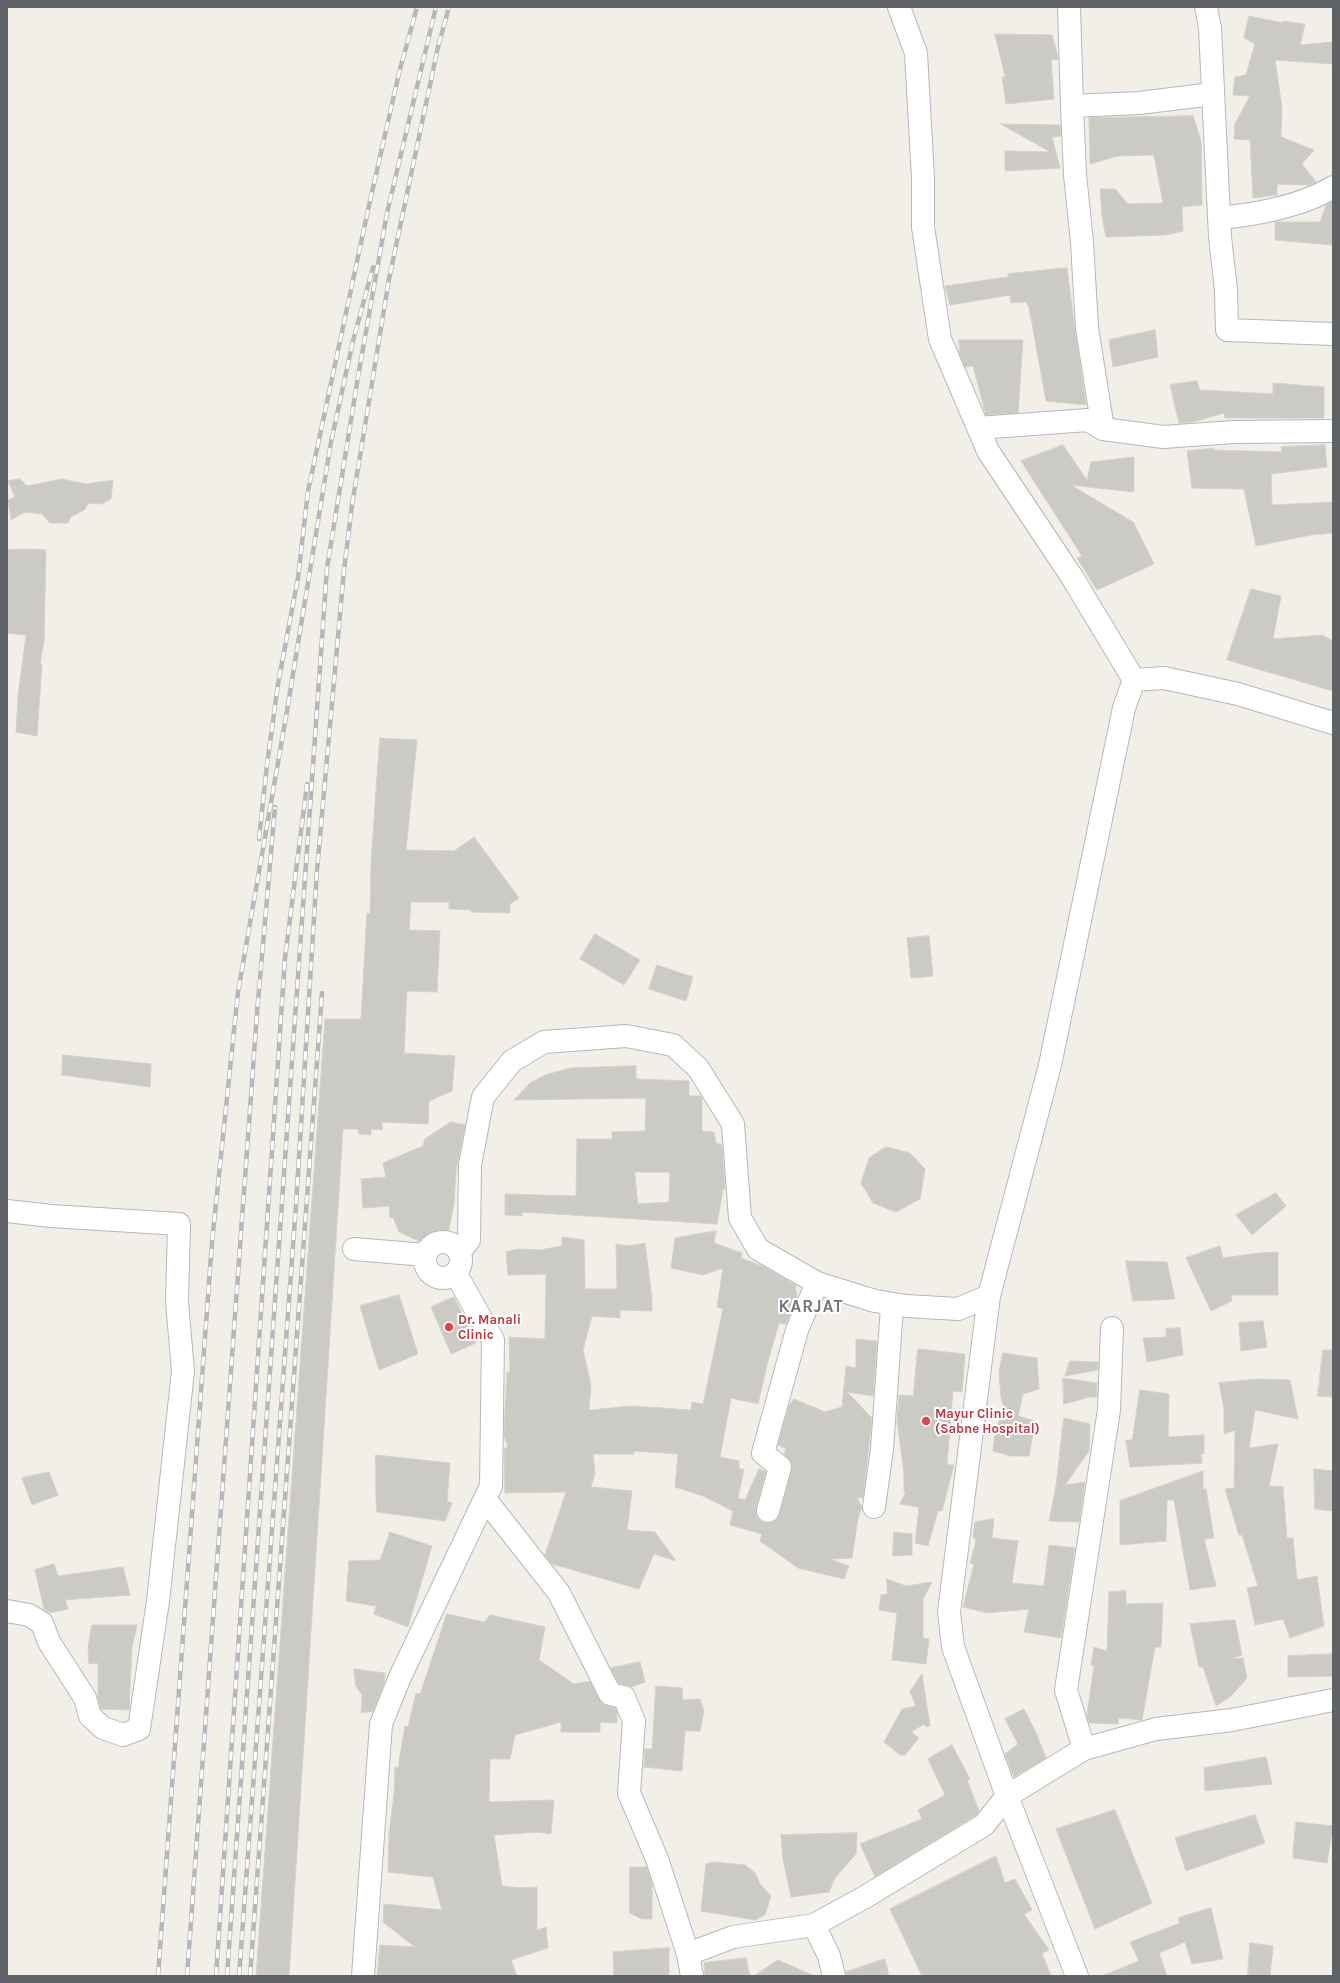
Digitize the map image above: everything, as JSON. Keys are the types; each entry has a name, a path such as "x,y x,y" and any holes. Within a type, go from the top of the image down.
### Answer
{"street":[{"path":"899,7 916,53 923,178 924,227 940,339 988,451 1072,577 1134,680"},
{"path":"1069,7 1075,175 1082,242 1087,328 1102,429"},
{"path":"1206,7 1210,28 1219,218 1226,290 1227,330 1333,334"},
{"path":"1072,106 1139,103 1213,94"},
{"path":"1219,218 1255,214 1321,194 1333,187"},
{"path":"978,428 1088,420 1102,429 1163,437 1233,432 1333,431"},
{"path":"1134,680 1164,678 1238,694 1333,723"},
{"path":"1077,1976 1007,1796 953,1647 949,1612 989,1296 1050,1065 1124,708 1134,680"},
{"path":"460,1252 468,1240 470,1165 483,1097 512,1061 544,1042 626,1036 673,1045 698,1068 733,1124 740,1218 758,1249 816,1283 875,1301 906,1306 958,1309 989,1296"},
{"path":"7,1212 179,1224 177,1302 183,1371 158,1601 139,1729 123,1735 103,1728 90,1716 85,1698 49,1642 42,1623 29,1615 7,1611"},
{"path":"444,1242 450,1243 460,1252 462,1263 456,1274 445,1279 434,1276 426,1267 425,1256 432,1245 444,1242"},
{"path":"354,1249 425,1256"},
{"path":"363,1976 381,1724 400,1677 491,1486 493,1340 456,1274"},
{"path":"768,1511 780,1467 763,1453 797,1330 816,1283"},
{"path":"874,1507 882,1449 891,1304"},
{"path":"1084,1749 1066,1690 1109,1410 1112,1328"},
{"path":"485,1499 560,1593 610,1694 624,1696 634,1721 629,1793 657,1859 688,1954 692,1976"},
{"path":"688,1954 733,1937 814,1926 984,1825 1007,1796 1084,1749 1156,1729 1232,1720 1333,1700"},
{"path":"814,1926 829,1956 834,1976"}],"building":[{"path":"1249,16 1283,23 1283,21 1305,24 1300,45 1333,42 1333,64 1275,60 1282,108 1281,137 1314,150 1302,164 1316,182 1309,185 1277,184 1277,195 1253,198 1250,140 1234,139 1235,124 1250,96 1233,95 1235,77 1246,75 1255,44 1244,38"},
{"path":"995,34 1052,35 1058,57 1058,59 1051,60 1054,99 1006,104 1002,77 1005,77"},
{"path":"1193,116 1201,141 1202,205 1182,207 1183,231 1166,235 1106,237 1102,216 1100,189 1115,189 1128,204 1163,203 1154,155 1118,156 1090,164 1089,118"},
{"path":"1001,124 1060,125 1061,136 1052,137 1060,168 1005,171 1005,151 1050,152"},
{"path":"1333,201 1333,245 1275,240 1275,222 1320,222 1326,205"},
{"path":"1067,268 1086,405 1046,401 1029,307 1026,302 1011,303 1010,295 950,305 945,286 1008,277 1008,274"},
{"path":"1155,330 1158,357 1113,367 1109,340"},
{"path":"959,340 1023,340 1018,413 986,415 973,366 965,367 960,355"},
{"path":"1197,381 1200,390 1273,394 1273,383 1324,387 1324,418 1225,418 1224,413 1193,422 1179,423 1170,385"},
{"path":"1063,445 1087,480 1091,462 1134,457 1134,492 1071,485 1133,522 1154,564 1097,590 1077,558 1082,556 1021,461"},
{"path":"1325,445 1327,467 1271,474 1272,505 1333,502 1333,533 1311,535 1256,546 1244,489 1192,488 1187,451 1214,448 1214,450 1282,452 1281,447"},
{"path":"20,479 27,486 62,479 86,484 113,480 111,499 102,504 89,503 84,510 71,517 68,523 50,523 42,514 25,512 11,520 8,500 15,497 8,481"},
{"path":"7,550 46,550 44,641 40,664 42,664 37,736 16,732 18,696 26,635 7,633"},
{"path":"1251,589 1281,596 1273,639 1322,635 1333,641 1333,691 1227,660"},
{"path":"380,738 417,740 406,850 454,851 474,837 519,898 510,904 510,913 471,912 471,910 449,909 449,902 411,902 409,930 440,931 437,992 407,991 404,1053 455,1056 452,1091 429,1101 428,1124 382,1122 382,1130 371,1129 371,1135 359,1134 358,1129 343,1129 289,1976 256,1976 325,1019 361,1019 367,913 370,914 371,863"},
{"path":"595,934 640,960 624,985 580,959"},
{"path":"929,936 933,976 911,978 907,938"},
{"path":"657,965 693,977 686,1001 649,989"},
{"path":"63,1055 151,1064 150,1087 62,1075"},
{"path":"636,1066 636,1079 689,1081 689,1096 701,1096 702,1098 702,1131 714,1132 716,1143 722,1145 725,1189 723,1189 717,1224 522,1212 522,1216 505,1215 505,1194 576,1196 577,1139 612,1139 612,1132 645,1131 646,1098 514,1100 530,1083 545,1075 571,1068","holes":["635,1172 670,1172 669,1202 638,1204"]},
{"path":"451,1122 465,1125 456,1171 454,1204 447,1239 419,1241 399,1232 393,1217 390,1218 389,1206 363,1208 361,1179 386,1177 383,1163 423,1146 425,1139"},
{"path":"886,1147 910,1153 925,1169 920,1199 896,1212 873,1203 861,1183 869,1158"},
{"path":"1276,1193 1286,1206 1252,1235 1236,1215"},
{"path":"716,1231 714,1243 742,1253 741,1258 764,1267 795,1285 797,1297 786,1324 779,1323 758,1404 731,1398 720,1457 739,1461 739,1469 744,1469 738,1498 745,1500 759,1469 766,1472 756,1508 756,1515 759,1520 764,1523 771,1523 777,1520 792,1470 792,1463 784,1454 786,1449 778,1445 789,1405 794,1399 825,1412 842,1407 846,1366 856,1368 856,1339 877,1341 873,1396 847,1392 872,1418 863,1498 857,1497 862,1508 858,1518 852,1558 830,1559 849,1566 844,1579 798,1568 760,1541 762,1534 730,1525 733,1511 703,1496 675,1487 678,1454 634,1451 634,1454 593,1454 595,1473 591,1487 632,1491 627,1530 655,1532 676,1561 654,1554 639,1589 552,1564 545,1555 566,1492 505,1493 504,1449 508,1447 504,1436 507,1372 510,1372 509,1337 545,1339 546,1274 508,1275 506,1252 518,1249 540,1250 562,1246 562,1237 584,1240 585,1289 617,1289 616,1244 629,1246 645,1243 652,1299 652,1311 620,1310 620,1318 592,1316 583,1350 591,1385 589,1410 633,1406 691,1410 692,1402 703,1404 723,1309 717,1307 723,1268 703,1275 671,1268 675,1238"},
{"path":"1220,1246 1223,1258 1278,1252 1278,1295 1231,1295 1232,1301 1211,1311 1186,1258"},
{"path":"1126,1261 1167,1262 1175,1299 1133,1301"},
{"path":"399,1295 418,1354 379,1370 360,1306"},
{"path":"454,1297 476,1343 451,1354 431,1307"},
{"path":"1263,1321 1267,1347 1241,1351 1239,1323"},
{"path":"1180,1328 1183,1355 1147,1362 1143,1338 1166,1337 1166,1329"},
{"path":"918,1349 965,1354 962,1392 953,1391 947,1465 954,1465 942,1511 938,1511 928,1546 915,1543 919,1507 900,1504 906,1492 904,1492 904,1473 897,1421 899,1395 913,1396"},
{"path":"1323,1350 1333,1350 1333,1397 1318,1396"},
{"path":"1003,1353 1037,1358 1039,1389 1023,1394 1018,1416 1035,1421 1029,1456 1011,1456 993,1451 995,1432 1004,1407 1001,1398 999,1372"},
{"path":"1070,1361 1098,1362 1098,1370 1065,1376"},
{"path":"1063,1378 1097,1383 1097,1397 1090,1397 1064,1404"},
{"path":"1259,1379 1290,1380 1298,1419 1255,1410 1249,1448 1278,1444 1269,1486 1283,1487 1287,1538 1293,1538 1297,1580 1317,1576 1324,1626 1290,1638 1283,1619 1255,1625 1247,1588 1258,1586 1242,1535 1239,1535 1225,1489 1234,1488 1235,1430 1224,1434 1224,1408 1219,1383"},
{"path":"1140,1390 1169,1394 1168,1437 1204,1435 1204,1454 1201,1454 1202,1463 1130,1467 1126,1440 1132,1440"},
{"path":"1064,1418 1090,1424 1089,1451 1065,1485 1085,1482 1079,1522 1049,1521 1056,1486"},
{"path":"376,1455 450,1463 447,1501 452,1503 445,1521 377,1512"},
{"path":"1314,1469 1333,1471 1333,1511 1315,1509"},
{"path":"1203,1471 1203,1489 1206,1489 1214,1538 1204,1539 1216,1586 1190,1590 1174,1500 1167,1500 1166,1541 1120,1545 1120,1501"},
{"path":"49,1472 58,1495 32,1505 22,1478"},
{"path":"994,1519 992,1538 1018,1541 1012,1583 1044,1586 1049,1545 1075,1548 1061,1638 1024,1632 1029,1609 987,1613 963,1607 974,1564 970,1563 976,1541 973,1536 975,1522"},
{"path":"390,1532 432,1546 408,1627 374,1614 376,1606 346,1601 349,1561 380,1560"},
{"path":"894,1532 912,1534 912,1555 893,1556"},
{"path":"54,1564 58,1576 123,1567 130,1595 65,1600 68,1609 50,1613 44,1609 35,1570"},
{"path":"887,1579 906,1586 932,1582 923,1599 923,1638 929,1639 926,1664 892,1660 897,1613 879,1610 881,1595 887,1594"},
{"path":"1126,1591 1126,1604 1163,1603 1161,1647 1155,1647 1142,1720 1118,1718 1118,1724 1089,1723 1087,1715 1094,1665 1091,1665 1094,1647 1107,1651 1109,1592"},
{"path":"447,1614 484,1622 490,1615 545,1627 539,1660 574,1684 590,1681 602,1704 615,1708 617,1713 617,1723 600,1722 600,1732 561,1732 561,1722 515,1735 510,1759 490,1759 489,1802 554,1800 551,1834 539,1832 494,1835 502,1886 520,1888 537,1887 537,1930 546,1927 548,1948 511,1960 517,1976 377,1976 380,1945 415,1947 383,1922 384,1904 442,1910 433,1877 388,1872 389,1833 394,1795 395,1767 398,1768 405,1726 408,1727 416,1693 420,1694"},
{"path":"1235,1620 1242,1655 1230,1659 1243,1658 1247,1678 1231,1696 1216,1706 1203,1667 1199,1667 1190,1624"},
{"path":"92,1625 137,1625 132,1647 129,1710 101,1709 98,1698 98,1663 89,1664 88,1648"},
{"path":"1333,1654 1333,1676 1288,1677 1288,1656"},
{"path":"640,1662 645,1682 631,1687 618,1683 611,1668"},
{"path":"354,1669 385,1673 384,1684 373,1711 361,1713 362,1695 356,1686"},
{"path":"922,1674 930,1726 926,1727 924,1724 911,1732 919,1738 905,1755 900,1755 884,1742 902,1709 916,1706 910,1692"},
{"path":"656,1686 682,1688 683,1700 700,1699 704,1711 700,1731 685,1731 682,1771 644,1767 645,1749 652,1749"},
{"path":"1024,1709 1046,1758 1014,1777 1005,1754 1018,1744 1005,1719"},
{"path":"952,1745 970,1779 967,1780 979,1811 976,1815 875,1877 860,1844 922,1819 918,1810 945,1795 928,1759"},
{"path":"1266,1757 1272,1784 1205,1791 1204,1768"},
{"path":"1115,1810 1152,1903 1095,1929 1056,1829"},
{"path":"1255,1815 1265,1843 1186,1871 1175,1838"},
{"path":"1296,1822 1333,1826 1327,1863 1293,1858"},
{"path":"857,1833 856,1854 835,1878 829,1892 791,1897 783,1859 781,1835"},
{"path":"996,1856 1005,1883 1015,1879 1032,1910 1024,1914 1049,1950 1042,1953 1051,1976 922,1976 890,1909"},
{"path":"714,1862 745,1865 755,1873 760,1884 771,1896 765,1915 755,1920 701,1911 706,1864"},
{"path":"630,1867 647,1867 652,1884 652,1919 642,1919 630,1913"},
{"path":"1211,1908 1223,1959 1192,1964 1185,1942 1159,1953 1167,1976 1102,1976 1139,1961 1130,1942 1180,1923 1178,1918"},
{"path":"1250,1943 1273,1946 1270,1976 1248,1976"},
{"path":"669,1948 669,1976 614,1976 613,1952"},
{"path":"746,1958 750,1976 705,1976 704,1963"},
{"path":"885,1959 889,1976 846,1976 846,1972"},
{"path":"778,1960 814,1976 754,1976"}],"railway":[{"path":"259,839 278,684 298,578 308,491 368,210 399,73 417,7"},
{"path":"227,1976 327,568 358,377 387,213 436,7"},
{"path":"239,1976 296,1205 317,870 344,570 352,505 389,279 438,47 449,7"},
{"path":"158,1976 212,1242 238,992 287,711 331,442 353,341 373,267"},
{"path":"216,1976 285,958 307,784"},
{"path":"187,1976 257,1013 275,807"},
{"path":"250,1976 322,993"}],"place":[{"name":"Dr. Manali Clinic","path":"449,1327"},
{"name":"Mayur Clinic (Sabne Hospital)","path":"926,1421"}],"district":[{"name":"KARJAT","path":"811,1307"}]}
